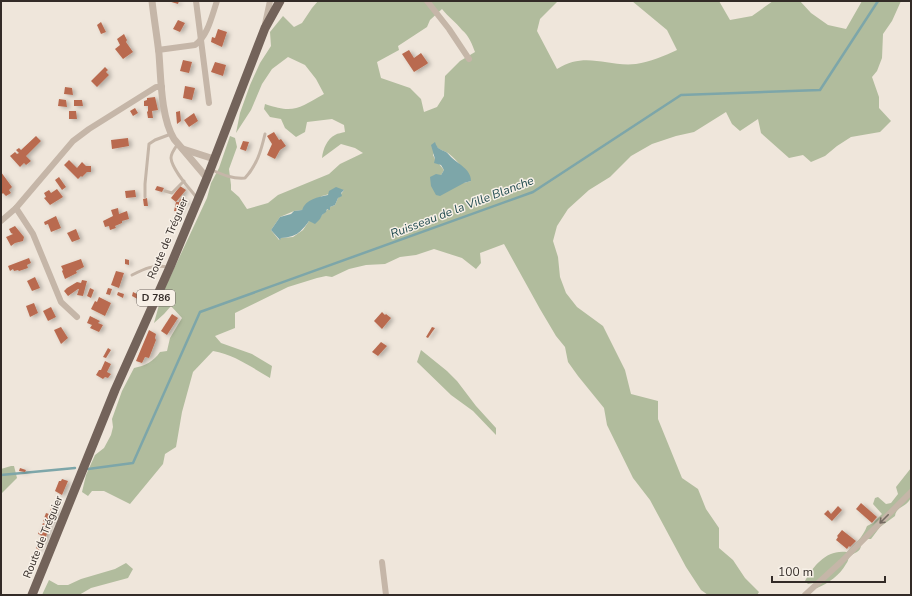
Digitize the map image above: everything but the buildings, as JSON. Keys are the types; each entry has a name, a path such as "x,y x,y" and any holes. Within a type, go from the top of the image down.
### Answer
{"main road":[{"name":"Route de Tréguier","path":"32,595 114,390 170,267 207,178 265,28 280,1"}],"street":[{"path":"152,1 167,124 171,134 207,178"},
{"path":"196,1 209,102"},
{"path":"158,50 195,45 200,41 206,30 216,1"},
{"path":"265,28 268,5 270,1"},
{"path":"427,1 449,29 469,59"},
{"path":"1,221 16,208 73,141 89,128 156,87 162,88"},
{"path":"180,146 214,159"},
{"path":"16,208 34,234 61,302 77,317"},
{"path":"805,595 841,562 911,492"},
{"path":"382,562 386,595"}],"lane":[{"path":"145,197 149,144 171,134"},
{"path":"210,169 225,176 237,179 245,178 252,170 258,158 265,134"},
{"path":"180,146 171,159 175,169 198,199"},
{"path":"165,191 172,193 184,181"},
{"path":"132,275 147,268 159,265 170,267"}],"green space":[{"path":"318,1 558,1 540,19 537,31 557,69 577,61 587,60 615,64 636,64 662,57 677,50 667,30 632,1 719,1 730,20 752,16 773,1 800,1 811,13 828,25 846,29 862,1 901,1 892,21 883,34 882,58 877,71 872,77 879,97 879,108 891,121 880,132 851,137 825,156 811,162 803,155 789,158 761,133 758,119 740,131 732,124 726,112 694,132 652,144 631,156 610,177 589,190 568,209 557,226 553,241 558,257 560,277 566,293 577,307 603,326 625,370 631,394 658,401 658,419 682,478 698,489 706,509 719,528 719,548 733,560 745,578 759,592 757,595 708,595 701,590 686,567 650,500 633,478 607,425 604,408 568,362 565,347 556,336 540,309 504,244 480,253 481,263 476,269 462,258 434,249 416,255 400,257 385,264 366,265 349,269 332,277 326,276 317,278 288,287 235,313 235,328 215,336 221,343 252,354 272,366 270,378 236,358 213,351 193,372 182,412 176,447 165,454 163,464 130,504 104,491 92,491 88,496 82,492 86,475 95,455 104,448 111,435 113,427 112,419 122,391 134,368 149,363 160,352 167,351 170,338 182,318 171,306 154,323 164,290 207,198 211,183 219,168 230,136 235,138 237,147 229,169 231,190 239,197 247,209 268,203 278,195 329,174 340,164 363,153 355,148 341,144 322,158 324,148 330,139 336,134 345,132 344,125 332,119 307,122 305,132 296,137 285,128 281,119 270,117 264,109 265,104 283,109 296,108 324,94 316,79 305,65 288,57 272,69 262,84 251,110 236,133 240,113 250,85 260,63 271,46 270,32 283,16 294,27 302,23","holes":["442,9 467,35 475,52 460,61 445,76 444,96 437,107 424,112 421,99 410,88 381,78 377,62 399,50 398,46 427,27 430,20","437,147 448,153 461,166 471,181 464,183 441,175 444,170 433,155","344,190 335,205 330,207 322,215 309,221 303,230 293,237 281,238 279,240 271,230 280,217 294,211 302,210 322,196"]},
{"path":"421,350 457,381 476,406 496,428 496,435 473,411 451,395 417,362"},
{"path":"14,466 17,478 1,494 1,469"},
{"path":"911,468 911,497 907,503 898,510 895,516 880,527 871,539 867,539 861,545 860,550 849,558 841,572 834,578 817,588 814,583 808,584 805,581 822,559 833,553 847,552 861,537 867,526 873,523 882,514 873,504 875,498 878,497 886,504 891,503 898,494 896,487"},
{"path":"126,563 133,569 128,578 91,588 79,595 42,595 49,580 58,585 68,585 81,579 115,569"}],"water":[{"path":"435,142 440,149 447,152 454,160 467,170 471,181 464,183 440,196 436,195 431,186 430,177 436,174 441,175 444,170 441,165 434,163 435,159 431,145"},
{"path":"336,187 344,190 341,193 342,196 338,198 335,205 330,207 330,210 327,209 315,224 309,221 297,234 290,237 281,238 280,240 271,230 280,217 291,214 294,211 302,210 306,203 316,198 328,195 329,191"}],"waterway":[{"name":"Ruisseau de la Ville Blanche","path":"88,469 133,463 200,312 533,192 681,95 820,90 878,1"},
{"name":"Ruisseau de la Ville Blanche","path":"1,475 75,468"}]}
